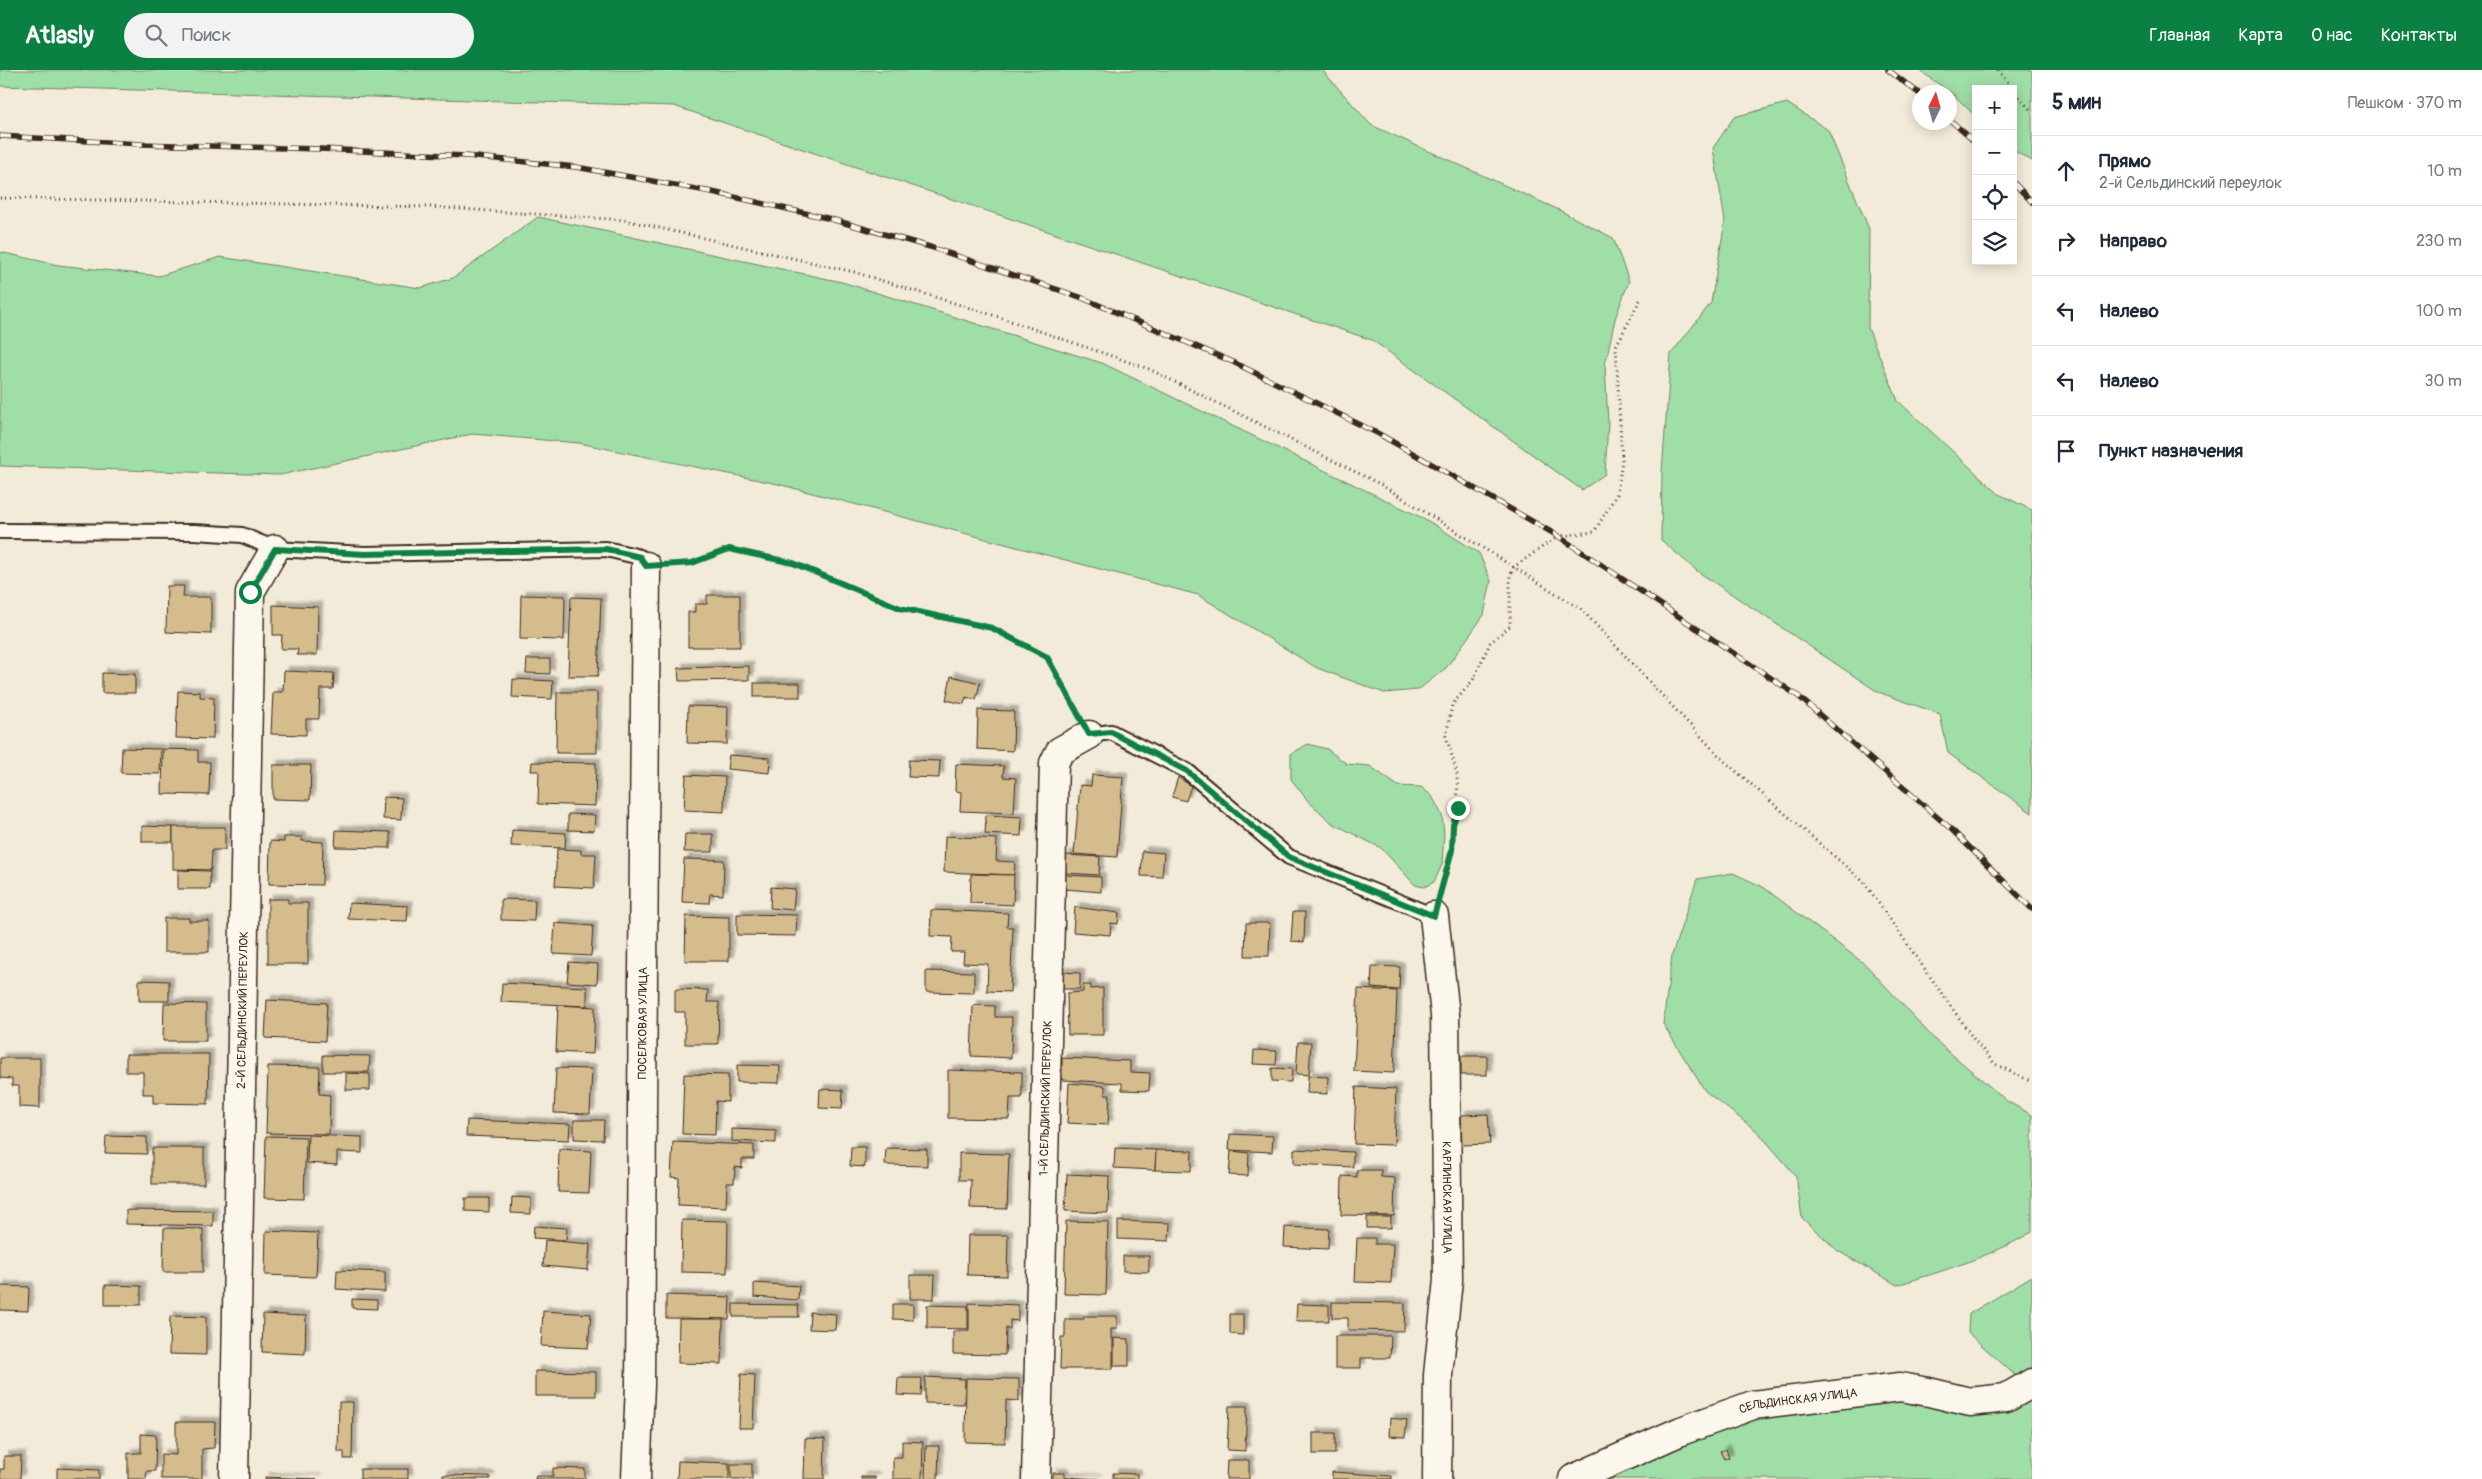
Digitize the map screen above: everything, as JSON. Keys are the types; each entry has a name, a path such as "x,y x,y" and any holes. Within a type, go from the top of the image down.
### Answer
{"street":[{"name":"2-Й СЕЛЬДИНСКИЙ ПЕРЕУЛОК","path":"234,1479 250,592 275,549"},
{"name":"ПОСЕЛКОВАЯ УЛИЦА","path":"636,1479 640,1374 646,566"},
{"name":"1-Й СЕЛЬДИНСКИЙ ПЕРЕУЛОК","path":"1036,1479 1054,762 1060,751 1089,734"},
{"name":"КАРЛИНСКАЯ УЛИЦА","path":"1434,916 1445,1015 1448,1270 1438,1375 1438,1479"},
{"name":"СЕЛЬДИНСКАЯ УЛИЦА","path":"1573,1479 1681,1431 1753,1405 1900,1387 1970,1402 2006,1398 2032,1383"}],"lane":[{"path":"0,531 242,534 275,549 365,554 606,549 640,557 646,566"},
{"path":"1089,734 1111,732 1187,771 1289,857 1434,916"}],"path":[{"path":"1998,70 2010,85"},
{"path":"2017,94 2032,112"},
{"path":"0,198 430,207 624,220 854,272 999,317 1149,369 1380,484 1581,610 1722,759 1864,882 1975,1041 1995,1064 2032,1082"},
{"path":"1434,916 1452,850 1453,825 1458,808 1457,773 1446,736 1452,705 1473,680 1490,643 1510,626 1510,576 1514,567 1558,536 1594,532 1616,494 1622,461 1616,346 1640,300"},
{"path":"646,566 692,563 729,549 793,563 900,608 992,628 1047,657 1089,734"}],"green space":[{"path":"0,70 1322,70 1371,125 1557,209 1613,238 1629,281 1615,319 1605,365 1608,423 1605,474 1582,490 1372,340 674,106 0,86"},
{"path":"1919,70 2032,70 2032,161 2017,152 2017,85 1972,85 1972,113 1957,98 1957,85 1940,85"},
{"path":"1787,103 1828,130 1869,229 1868,328 1898,401 1999,494 2032,510 2032,813 1948,753 1940,714 1878,692 1697,571 1661,540 1662,471 1671,354 1711,303 1725,221 1713,148 1734,117"},
{"path":"538,217 842,282 1102,363 1425,519 1479,553 1491,581 1484,615 1446,668 1418,690 1384,693 1317,668 1198,595 778,484 579,443 472,434 280,475 0,466 0,252 58,265 159,276 220,257 420,288 453,278"},
{"path":"1308,744 1327,749 1347,764 1370,766 1398,786 1421,787 1432,796 1442,815 1444,834 1442,865 1434,882 1424,887 1415,885 1381,848 1332,823 1308,801 1291,779 1291,754"},
{"path":"1733,873 1763,887 1866,965 1936,1041 2007,1101 2032,1115 2032,1232 1983,1256 1897,1285 1838,1251 1802,1218 1796,1176 1758,1132 1705,1091 1663,1024 1672,955 1697,879"},
{"path":"2032,1276 2032,1380 2017,1377 1968,1333 1969,1314"},
{"path":"1897,1395 2032,1398 2032,1479 1607,1479 1635,1468 1694,1439 1749,1418 1776,1416"}],"building":[{"path":"167,586 184,586 183,597 211,597 211,634 166,632"},
{"path":"521,595 565,596 564,640 520,639"},
{"path":"707,595 740,595 740,647 688,647 688,612 695,612 695,604 707,604"},
{"path":"571,597 601,598 598,676 568,676"},
{"path":"273,605 318,607 317,655 297,655 298,649 281,649 282,635 273,635"},
{"path":"527,659 550,659 550,674 526,673"},
{"path":"749,666 749,680 679,681 678,668"},
{"path":"284,671 334,673 333,689 320,689 319,719 306,719 306,735 271,734 273,692 283,692"},
{"path":"102,673 135,674 135,693 102,693"},
{"path":"951,676 980,683 976,700 966,697 964,704 946,700"},
{"path":"513,679 553,681 552,699 512,697"},
{"path":"754,683 800,683 800,697 754,697"},
{"path":"178,691 200,692 200,697 214,698 213,739 176,738"},
{"path":"557,692 597,692 597,753 556,753"},
{"path":"688,706 728,707 727,744 687,743"},
{"path":"978,710 1014,711 1013,751 977,749"},
{"path":"122,748 161,749 160,774 121,773"},
{"path":"163,749 198,750 198,762 210,762 209,795 162,794"},
{"path":"729,755 770,758 769,773 727,769"},
{"path":"909,760 940,761 939,778 908,777"},
{"path":"532,762 596,763 595,806 538,804 539,771 531,771"},
{"path":"956,764 1004,766 1003,777 1016,778 1014,813 960,811 961,792 955,791"},
{"path":"273,765 311,765 310,800 273,799"},
{"path":"686,775 725,777 724,812 684,810"},
{"path":"1092,775 1123,777 1117,857 1074,854 1080,785 1091,786"},
{"path":"1178,777 1191,786 1186,801 1172,797"},
{"path":"384,797 402,798 401,820 383,819"},
{"path":"568,814 595,815 594,831 568,830"},
{"path":"986,815 1022,817 1021,836 985,834"},
{"path":"142,826 173,827 173,842 142,842"},
{"path":"173,827 225,827 225,850 212,850 211,870 173,869"},
{"path":"336,830 390,832 390,848 335,847"},
{"path":"512,830 566,833 565,848 511,846"},
{"path":"685,834 713,834 713,852 684,852"},
{"path":"945,836 997,839 996,861 1015,862 1014,875 944,872"},
{"path":"284,837 302,837 302,841 323,842 322,885 269,884 270,841 284,842"},
{"path":"557,849 581,850 581,854 596,854 594,888 555,886"},
{"path":"1142,851 1164,853 1162,877 1141,876"},
{"path":"1065,855 1100,857 1099,875 1064,873"},
{"path":"684,859 724,860 723,895 710,894 709,903 682,902"},
{"path":"178,870 210,871 210,889 178,889"},
{"path":"971,874 1014,875 1013,905 970,903"},
{"path":"1065,875 1101,877 1101,892 1065,889"},
{"path":"771,887 795,889 793,910 770,908"},
{"path":"268,899 288,899 288,903 308,903 308,964 268,964"},
{"path":"501,899 535,900 534,921 501,920"},
{"path":"349,903 408,906 407,921 348,919"},
{"path":"1075,907 1119,913 1118,924 1111,923 1110,935 1073,932"},
{"path":"931,910 1008,913 1007,927 1013,927 1010,992 987,991 988,964 963,963 964,952 951,952 952,937 930,936"},
{"path":"1293,912 1305,912 1304,942 1291,941"},
{"path":"737,914 797,915 796,936 737,935"},
{"path":"686,916 729,917 729,961 685,961"},
{"path":"164,918 189,918 189,921 209,921 209,952 164,952"},
{"path":"555,923 593,926 591,956 553,954"},
{"path":"1246,923 1270,923 1269,956 1245,956"},
{"path":"569,962 598,964 597,984 567,982"},
{"path":"1372,966 1400,967 1399,990 1371,988"},
{"path":"926,971 974,972 974,993 926,992"},
{"path":"1059,972 1080,973 1080,989 1058,989"},
{"path":"139,980 169,981 169,1001 139,1001"},
{"path":"502,983 587,987 587,1006 501,1002"},
{"path":"1083,985 1091,985 1091,989 1103,988 1103,1035 1068,1035 1067,993 1083,992"},
{"path":"675,989 708,990 707,1002 719,1002 718,1044 685,1044 685,1012 675,1012"},
{"path":"1358,989 1397,991 1394,1073 1354,1071"},
{"path":"267,1000 327,1003 325,1041 265,1038"},
{"path":"164,1003 206,1004 206,1041 163,1041"},
{"path":"558,1005 595,1007 593,1054 556,1052"},
{"path":"973,1005 995,1006 995,1017 1012,1017 1011,1058 971,1056"},
{"path":"1298,1042 1311,1042 1309,1075 1296,1074"},
{"path":"1254,1050 1277,1051 1276,1065 1253,1064"},
{"path":"126,1054 209,1054 208,1104 153,1103 153,1094 143,1094 143,1072 126,1072"},
{"path":"323,1055 370,1056 369,1072 323,1072"},
{"path":"1461,1056 1487,1056 1487,1075 1461,1075"},
{"path":"0,1058 40,1058 40,1108 19,1107 19,1086 12,1086 12,1079 0,1078"},
{"path":"1062,1058 1130,1061 1130,1072 1150,1073 1149,1091 1122,1090 1122,1083 1062,1080"},
{"path":"737,1065 780,1066 779,1083 737,1082"},
{"path":"268,1066 320,1067 319,1094 330,1095 329,1134 266,1133"},
{"path":"556,1068 592,1069 590,1114 554,1113"},
{"path":"1272,1068 1292,1069 1291,1082 1272,1081"},
{"path":"948,1070 1022,1072 1022,1098 1010,1098 1009,1119 948,1118"},
{"path":"346,1073 370,1074 370,1090 346,1090"},
{"path":"684,1074 728,1075 728,1102 716,1101 715,1135 682,1134"},
{"path":"1308,1076 1328,1077 1327,1094 1307,1093"},
{"path":"1069,1083 1105,1086 1105,1095 1110,1095 1108,1125 1067,1123"},
{"path":"1356,1087 1396,1089 1394,1145 1354,1144"},
{"path":"820,1089 843,1090 842,1109 819,1108"},
{"path":"1488,1114 1490,1144 1462,1145 1461,1115"},
{"path":"467,1120 570,1124 569,1140 466,1136"},
{"path":"574,1120 604,1120 603,1140 574,1139"},
{"path":"732,1129 776,1131 776,1143 732,1141"},
{"path":"1230,1134 1273,1136 1272,1152 1229,1150"},
{"path":"308,1135 362,1137 362,1153 337,1152 337,1165 307,1163"},
{"path":"106,1136 147,1137 147,1154 105,1153"},
{"path":"266,1136 306,1137 304,1199 264,1198"},
{"path":"673,1142 754,1145 754,1159 742,1159 742,1168 735,1167 734,1183 727,1183 726,1207 678,1205 679,1178 671,1177"},
{"path":"851,1147 865,1147 865,1167 850,1166"},
{"path":"152,1148 204,1148 204,1184 152,1184"},
{"path":"886,1148 927,1149 927,1166 885,1165"},
{"path":"1115,1148 1156,1150 1155,1170 1114,1168"},
{"path":"559,1149 591,1151 589,1193 558,1192"},
{"path":"1294,1149 1353,1152 1353,1167 1294,1164"},
{"path":"1156,1150 1192,1151 1191,1171 1155,1170"},
{"path":"1231,1151 1249,1153 1248,1176 1229,1175"},
{"path":"959,1153 1009,1154 1007,1209 970,1208 971,1180 959,1180"},
{"path":"1357,1170 1381,1170 1381,1177 1395,1178 1394,1216 1341,1215 1342,1176 1357,1177"},
{"path":"1067,1174 1109,1176 1108,1213 1065,1211"},
{"path":"512,1197 531,1198 531,1214 511,1213"},
{"path":"465,1198 489,1198 489,1212 465,1211"},
{"path":"126,1210 213,1211 213,1226 126,1224"},
{"path":"1367,1217 1391,1217 1391,1228 1367,1228"},
{"path":"682,1220 728,1221 727,1273 681,1272"},
{"path":"1066,1221 1108,1222 1106,1295 1064,1294"},
{"path":"1118,1221 1170,1223 1169,1241 1118,1239"},
{"path":"534,1226 567,1228 566,1240 533,1238"},
{"path":"1285,1227 1329,1229 1328,1249 1284,1247"},
{"path":"164,1228 203,1229 203,1272 163,1272"},
{"path":"266,1231 318,1233 316,1277 265,1275"},
{"path":"968,1235 1008,1235 1007,1276 967,1275"},
{"path":"1357,1238 1375,1238 1375,1244 1393,1244 1391,1283 1355,1282"},
{"path":"545,1240 590,1244 588,1270 543,1266"},
{"path":"1123,1256 1149,1256 1149,1272 1123,1271"},
{"path":"337,1270 385,1272 385,1292 336,1289"},
{"path":"910,1275 935,1275 934,1299 910,1299"},
{"path":"754,1283 799,1286 798,1300 754,1297"},
{"path":"105,1285 141,1286 141,1305 105,1305"},
{"path":"0,1286 29,1287 28,1311 0,1310"},
{"path":"666,1295 730,1297 729,1319 666,1318"},
{"path":"352,1299 377,1300 377,1309 352,1308"},
{"path":"1332,1302 1405,1303 1404,1331 1348,1330 1348,1318 1332,1318"},
{"path":"969,1303 1018,1305 1018,1321 1010,1320 1010,1329 1006,1328 1005,1355 953,1354 953,1331 969,1331"},
{"path":"733,1304 798,1305 799,1317 733,1317"},
{"path":"893,1304 913,1304 913,1320 893,1319"},
{"path":"1297,1304 1329,1305 1329,1321 1296,1321"},
{"path":"927,1305 968,1306 968,1329 927,1328"},
{"path":"543,1311 591,1314 588,1348 541,1346"},
{"path":"810,1312 836,1314 835,1330 809,1329"},
{"path":"263,1314 306,1316 305,1354 262,1352"},
{"path":"1230,1314 1243,1314 1243,1335 1230,1334"},
{"path":"170,1316 206,1317 206,1355 169,1354"},
{"path":"1084,1316 1117,1316 1117,1329 1111,1329 1111,1339 1113,1338 1113,1369 1060,1369 1061,1337 1065,1337 1065,1319 1084,1319"},
{"path":"679,1319 723,1319 722,1364 678,1363"},
{"path":"1335,1336 1391,1336 1390,1358 1361,1358 1361,1368 1335,1368"},
{"path":"1114,1338 1129,1339 1129,1366 1114,1366"},
{"path":"535,1371 596,1372 596,1396 535,1396"},
{"path":"741,1374 755,1375 753,1428 739,1428"},
{"path":"925,1377 965,1379 964,1404 925,1403"},
{"path":"898,1378 922,1378 921,1396 897,1395"},
{"path":"966,1378 1019,1379 1019,1401 1006,1400 1005,1443 965,1442"},
{"path":"339,1402 353,1402 352,1459 344,1459 344,1452 338,1452"},
{"path":"1229,1406 1247,1406 1245,1451 1227,1450"},
{"path":"1390,1418 1407,1420 1405,1437 1389,1436"},
{"path":"176,1422 215,1422 214,1448 202,1449 202,1479 161,1479 161,1454 176,1455"},
{"path":"1313,1433 1335,1433 1335,1454 1313,1454"},
{"path":"141,1434 156,1435 155,1471 147,1471 146,1479 128,1479 128,1453 141,1453"},
{"path":"805,1438 825,1439 824,1479 804,1479"},
{"path":"902,1441 923,1442 922,1479 893,1479 893,1457 902,1457"},
{"path":"926,1446 939,1446 938,1479 925,1479"},
{"path":"1726,1449 1729,1457 1724,1459 1720,1451"},
{"path":"4,1456 21,1456 20,1479 0,1479 0,1469 4,1469"},
{"path":"1227,1460 1249,1460 1249,1479 1226,1479"},
{"path":"678,1461 729,1463 729,1479 677,1479"},
{"path":"731,1464 752,1464 752,1479 731,1479"},
{"path":"57,1468 99,1470 99,1479 57,1479"},
{"path":"553,1468 585,1469 585,1479 535,1479 536,1476 553,1476"},
{"path":"360,1469 408,1469 408,1479 360,1479"},
{"path":"1332,1472 1392,1476 1392,1479 1332,1479"},
{"path":"1053,1473 1065,1473 1065,1477 1098,1479 1053,1479"},
{"path":"1113,1473 1137,1474 1137,1479 1113,1479"},
{"path":"443,1475 490,1476 490,1479 443,1479"},
{"path":"265,1477 317,1479 265,1479"},
{"path":"861,1477 875,1477 875,1479 861,1479"}],"railway":[{"path":"1888,70 1912,88"},
{"path":"1957,126 1972,139"},
{"path":"0,136 141,144 320,149 466,156 576,167 712,192 827,218 930,247 1080,297 1233,362 1379,434 1558,536 1798,696 1951,829 2032,909"},
{"path":"2017,186 2032,202"}],"route":[{"path":"250,592 275,549 365,554 606,549 640,557 646,566 692,563 729,549 793,563 900,608 992,628 1047,657 1089,734 1111,732 1187,771 1289,857 1434,916 1452,850 1453,825 1458,808"}]}
